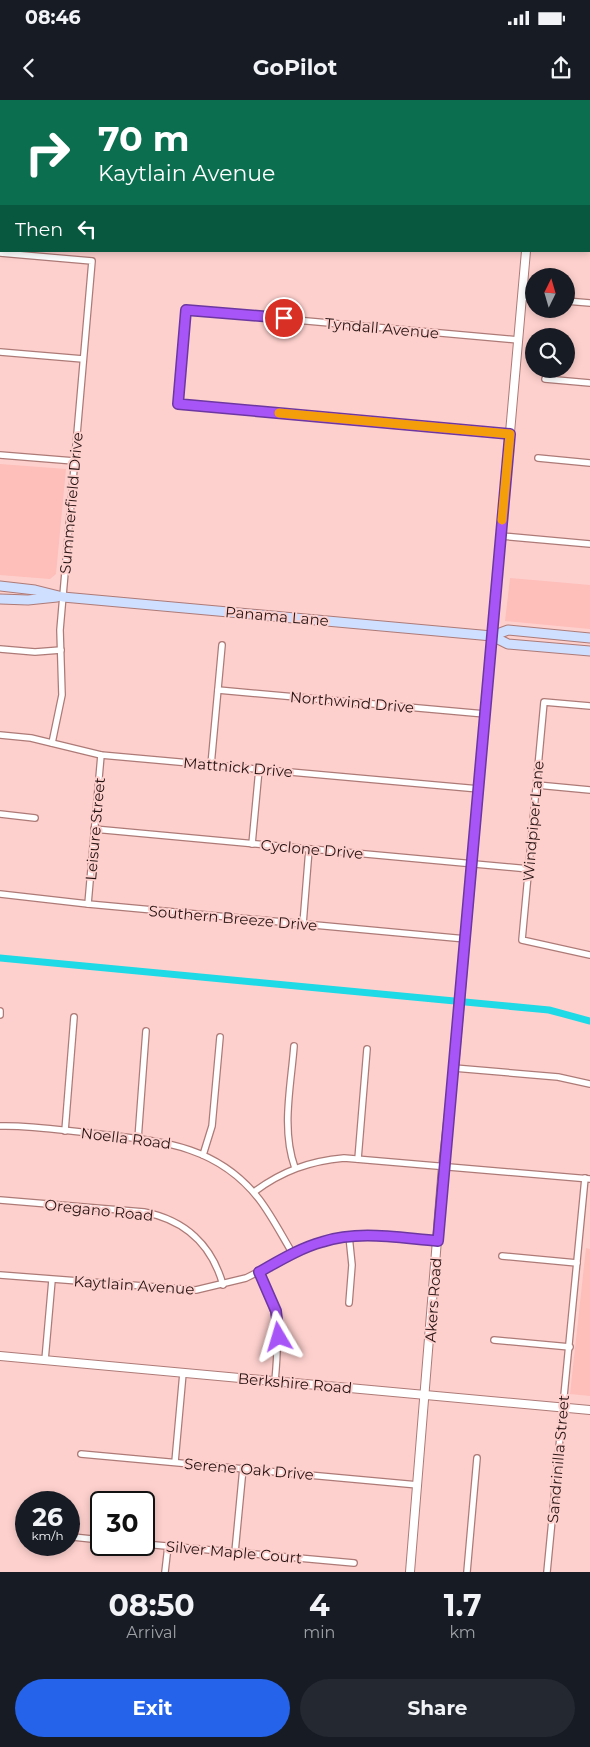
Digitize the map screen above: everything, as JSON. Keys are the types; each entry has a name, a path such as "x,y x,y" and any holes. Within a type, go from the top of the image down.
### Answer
{"main road":[{"name":"Panama Lane","path":"0,586 35,590 63,597 492,636 508,644 590,651"},
{"name":"Panama Lane","path":"0,599 28,600 63,597"},
{"name":"Panama Lane","path":"492,636 508,630 590,638"}],"street":[{"name":"Akers Road","path":"410,1572 444,1166 466,939 526,252"},
{"name":"Summerfield Drive","path":"0,253 92,261 63,597 62,695 52,744"},
{"path":"575,302 590,303"},
{"name":"Tyndall Avenue","path":"510,434 178,404 186,310 518,340"},
{"path":"0,352 84,359"},
{"path":"545,379 590,383"},
{"path":"0,455 74,460"},
{"path":"538,458 590,463"},
{"path":"501,536 590,544"},
{"path":"211,765 222,645"},
{"path":"0,649 35,652 61,650"},
{"name":"Northwind Drive","path":"218,690 485,714"},
{"name":"Windpiper Lane","path":"590,706 544,702 522,940 590,955"},
{"name":"Mattnick Drive","path":"0,735 32,738 101,755 479,789"},
{"name":"Leisure Street","path":"88,904 101,755"},
{"path":"252,844 259,769"},
{"path":"536,785 590,790"},
{"path":"0,814 35,818"},
{"name":"Cyclone Drive","path":"94,830 529,869"},
{"path":"303,924 310,849"},
{"name":"Southern Breeze Drive","path":"0,894 466,939"},
{"path":"0,1011 0,1016"},
{"path":"65,1131 74,1017"},
{"path":"138,1139 146,1031"},
{"path":"203,1155 212,1126 220,1037"},
{"path":"294,1046 287,1132 295,1168"},
{"path":"358,1159 367,1049"},
{"path":"454,1068 558,1077 590,1084"},
{"name":"Noella Road","path":"0,1126 138,1139 178,1145 203,1155 232,1172 254,1192 293,1254"},
{"path":"254,1192 269,1181 295,1168 330,1159 358,1159 587,1179"},
{"name":"Sandrinilla Street","path":"548,1572 562,1408 587,1179"},
{"name":"Oregano Road","path":"0,1200 144,1212 167,1218 187,1229 205,1246 217,1266 223,1285"},
{"name":"Kaytlain Avenue","path":"0,1275 183,1290 223,1285 259,1272 293,1254 322,1242 349,1236 368,1235 438,1241"},
{"path":"349,1236 352,1265 349,1302"},
{"path":"502,1256 577,1263"},
{"path":"259,1272 272,1299 278,1324 276,1381"},
{"path":"45,1360 52,1280"},
{"path":"494,1340 570,1347"},
{"name":"Berkshire Road","path":"0,1356 590,1410"},
{"path":"175,1462 183,1373"},
{"name":"Serene Oak Drive","path":"81,1454 418,1485"},
{"path":"468,1572 477,1458"},
{"path":"235,1552 243,1468"},
{"name":"Silver Maple Court","path":"155,1545 354,1563"},
{"path":"165,1572 168,1546"}],"shaded area":[{"path":"0,464 66,469 56,574 50,579 0,575"},
{"path":"510,578 590,585 590,629 505,621"},
{"path":"586,1248 590,1249 590,1396 570,1394"}],"waterway":[{"path":"0,958 549,1010 590,1021"}],"slow traffic":[{"path":"279,413 510,434 502,520"}],"route":[{"path":"279,1337 276,1311 259,1272 308,1246 336,1238 368,1235 438,1241 510,434 178,404 186,310 284,318"}]}
